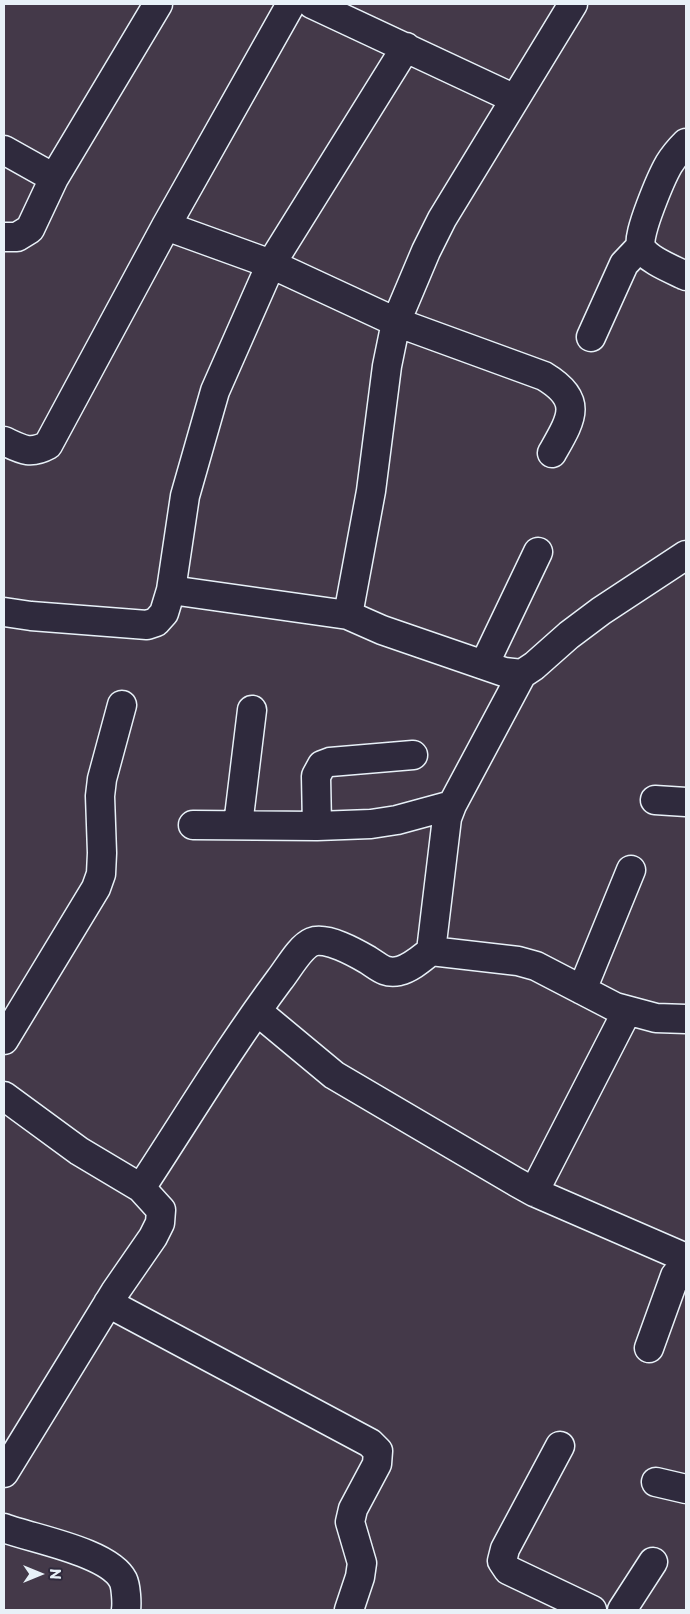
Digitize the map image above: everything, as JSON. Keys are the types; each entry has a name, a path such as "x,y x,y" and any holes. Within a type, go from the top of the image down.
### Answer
{"street":[{"path":"4,237 18,237 30,229 54,178 158,4"},
{"path":"4,441 25,450 38,451 48,445 166,226 292,4"},
{"path":"312,4 340,10 406,48 515,98"},
{"path":"348,615 372,491 387,366 396,322 442,218 573,4"},
{"path":"4,612 31,616 147,625 156,622 164,613 171,590 185,496 215,392 271,264 406,48"},
{"path":"686,143 678,151 661,182 641,233 641,246 650,257 686,276"},
{"path":"4,150 54,178"},
{"path":"166,226 271,264 396,322 544,376 559,386 568,396 571,411 566,429 552,452"},
{"path":"591,337 624,264 641,246"},
{"path":"484,665 538,552"},
{"path":"431,951 447,818 452,805 522,674 585,623 686,554"},
{"path":"171,590 348,615 382,630 504,672 522,674"},
{"path":"4,1040 96,888 101,874 100,796 102,779 122,705"},
{"path":"238,825 252,710"},
{"path":"317,826 316,776 322,765 330,762 413,755"},
{"path":"655,800 686,802"},
{"path":"193,825 317,826 372,824 396,820 452,805"},
{"path":"582,990 631,870"},
{"path":"141,1188 257,1010 299,953 312,942 323,940 341,946 369,960 380,969 390,971 398,971 409,967 431,951 518,960 536,966 615,1007 656,1018 686,1019"},
{"path":"257,1010 334,1075 534,1192 686,1260 674,1276 649,1348"},
{"path":"534,1192 627,1010"},
{"path":"4,1096 79,1151 141,1188 161,1210 160,1223 153,1237 108,1303 4,1473"},
{"path":"108,1303 370,1443 378,1451 377,1464 353,1509 350,1522 362,1563 360,1577 349,1610"},
{"path":"560,1446 504,1549 502,1562 508,1570 592,1610"},
{"path":"656,1482 686,1489"},
{"path":"4,1528 82,1552 107,1563 123,1580 127,1602 126,1610"},
{"path":"622,1610 653,1562"}]}
